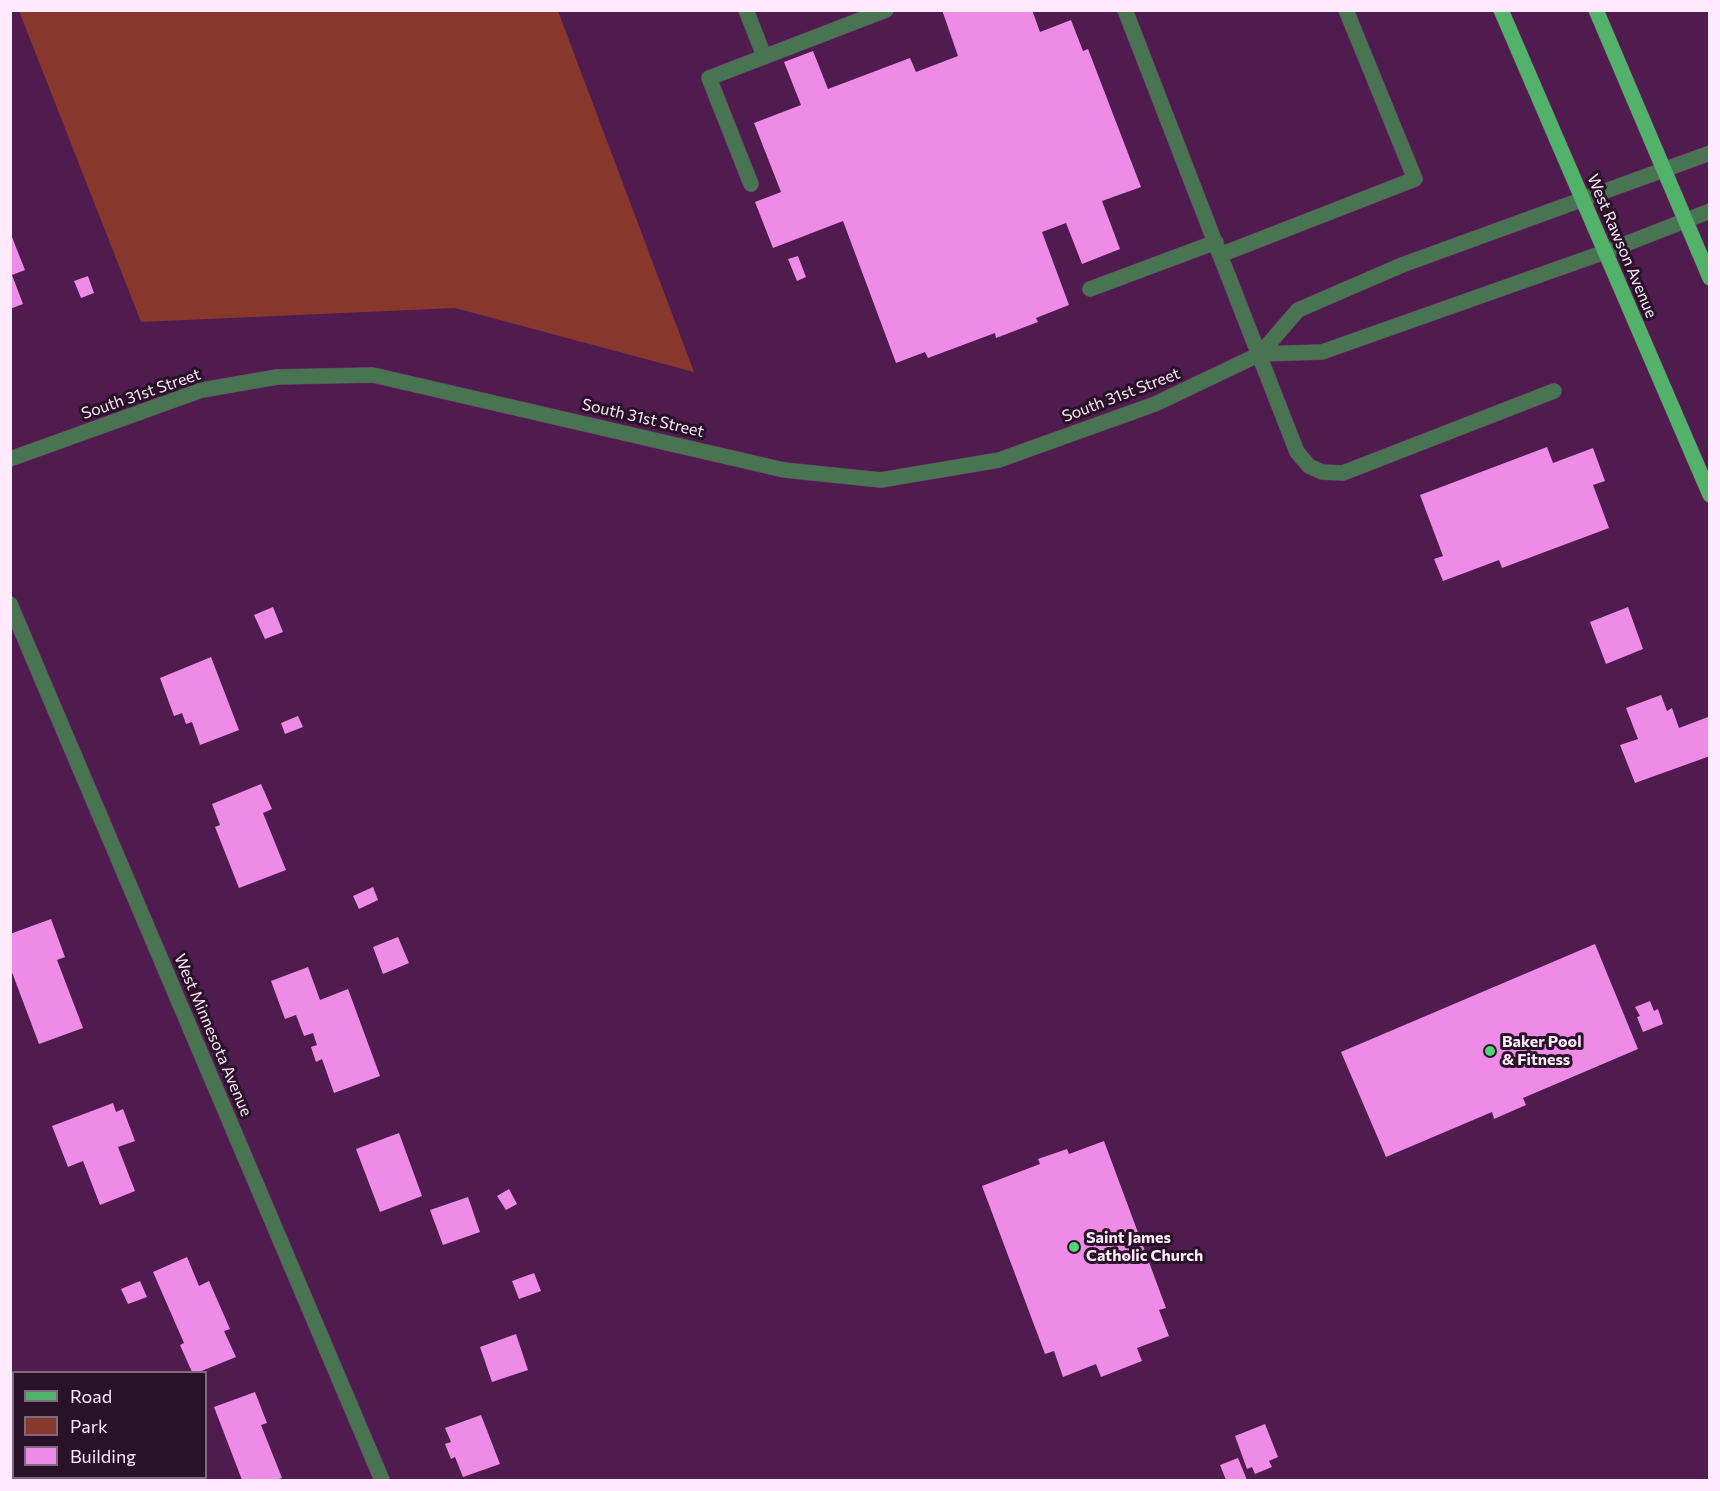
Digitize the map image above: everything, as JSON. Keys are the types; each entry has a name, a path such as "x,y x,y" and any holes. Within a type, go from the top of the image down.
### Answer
{"main road":[{"name":"West Rawson Avenue","path":"1501,10 1710,495"},
{"path":"1596,10 1710,278"}],"street":[{"path":"746,10 764,56"},
{"path":"751,184 710,78 886,10"},
{"path":"1125,10 1297,452 1309,466 1322,472 1343,473 1554,391"},
{"path":"1090,289 1218,249 1415,179 1346,10"},
{"name":"South 31st Street","path":"1260,354 1298,310 1402,265 1710,153"},
{"name":"South 31st Street","path":"10,459 202,390 278,377 372,375 784,470 881,480 999,460 1155,404 1260,354 1322,352 1605,252 1710,211"},
{"name":"West Minnesota Avenue","path":"10,604 382,1480"}],"green space":[{"path":"19,11 558,11 694,372 455,308 141,322"}],"building":[{"path":"942,10 1032,10 1040,32 1071,20 1083,51 1088,49 1141,187 1102,201 1120,249 1082,264 1066,223 1042,232 1069,305 1036,318 1038,322 996,338 995,333 928,358 925,352 896,363 843,221 773,248 755,202 781,192 754,123 801,105 784,62 813,51 828,89 910,58 916,72 958,56"},
{"path":"10,232 25,270 12,275 23,304 10,309"},
{"path":"798,256 806,277 797,281 788,259"},
{"path":"88,276 94,293 81,298 74,281"},
{"path":"1547,447 1553,463 1593,448 1605,481 1593,485 1609,528 1502,568 1499,560 1443,581 1434,559 1443,556 1420,495"},
{"path":"273,607 283,632 265,639 254,615"},
{"path":"1628,607 1643,649 1606,664 1590,622"},
{"path":"211,657 239,730 200,745 192,722 186,724 182,713 174,716 160,678"},
{"path":"1661,695 1667,711 1672,708 1679,728 1708,717 1710,756 1635,783 1620,745 1638,739 1626,708"},
{"path":"298,716 303,727 285,734 281,723"},
{"path":"261,784 272,809 263,813 286,870 239,888 215,827 220,825 212,804"},
{"path":"373,887 378,900 359,909 353,896"},
{"path":"51,919 65,957 57,960 83,1028 39,1044 10,967 10,934"},
{"path":"398,937 409,963 383,974 373,947"},
{"name":"Baker Pool & Fitness","path":"1595,944 1638,1049 1523,1098 1526,1105 1494,1119 1492,1112 1386,1157 1341,1052"},
{"path":"308,967 320,1000 348,989 380,1076 334,1093 322,1059 316,1062 311,1047 317,1045 313,1033 304,1036 296,1015 285,1019 271,981"},
{"path":"1650,1001 1654,1011 1658,1009 1663,1024 1643,1032 1637,1017 1640,1016 1635,1007"},
{"path":"113,1103 116,1112 123,1109 135,1141 118,1147 135,1191 100,1205 83,1161 68,1167 52,1126"},
{"path":"399,1133 422,1196 380,1212 356,1149"},
{"name":"Saint James Catholic Church","path":"1104,1141 1166,1308 1159,1310 1169,1336 1137,1348 1142,1361 1101,1377 1096,1364 1063,1377 1054,1351 1045,1354 982,1186 1040,1164 1038,1159 1067,1149 1069,1154"},
{"path":"509,1189 517,1204 506,1210 497,1196"},
{"path":"468,1197 480,1232 443,1245 430,1210"},
{"path":"187,1257 199,1286 209,1281 230,1329 224,1331 236,1357 201,1371 192,1371 180,1345 184,1343 153,1272"},
{"path":"534,1273 541,1291 519,1299 512,1281"},
{"path":"140,1281 147,1297 128,1304 121,1289"},
{"path":"516,1334 528,1370 492,1382 480,1347"},
{"path":"255,1392 267,1423 261,1425 282,1478 276,1480 242,1480 214,1407"},
{"path":"481,1415 500,1464 463,1477 455,1457 451,1459 445,1444 451,1442 445,1428"},
{"path":"1265,1424 1278,1457 1269,1461 1272,1467 1255,1474 1252,1467 1247,1469 1235,1436"},
{"path":"10,1436 12,1436 12,1479 54,1480 10,1480"},
{"path":"1238,1458 1247,1480 1226,1480 1220,1465"}],"place":[{"name":"Baker Pool & Fitness","path":"1490,1051"},
{"name":"Saint James Catholic Church","path":"1074,1247"}]}
